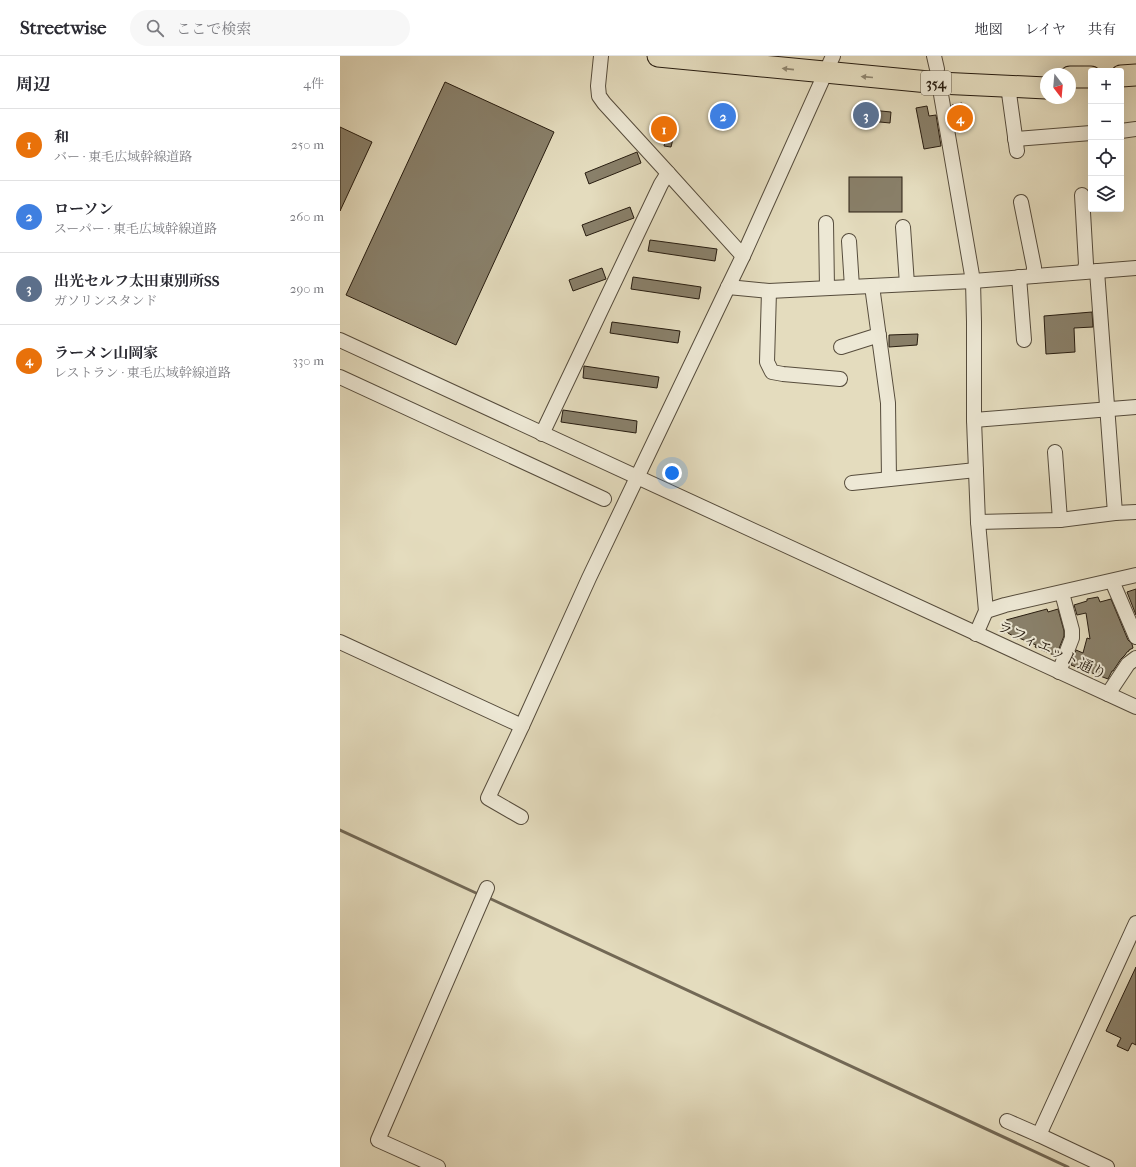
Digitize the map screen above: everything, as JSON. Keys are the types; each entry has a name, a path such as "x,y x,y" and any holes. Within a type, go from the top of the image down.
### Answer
{"highway":[{"name":"354","path":"658,56 830,63 1004,75 1040,76"},
{"name":"354","path":"795,56 830,63"},
{"name":"354","path":"937,70 1008,86 1040,88"},
{"path":"1124,76 1136,75"},
{"path":"1076,77 1088,77"},
{"path":"1124,87 1136,87"},
{"path":"1076,88 1088,88"}],"street":[{"path":"601,56 598,86 599,96 743,256"},
{"path":"521,817 488,798 589,578 743,256 830,63"},
{"path":"937,70 972,281 974,322 974,420 978,522 986,610 976,634"},
{"path":"1008,86 1016,145 1088,133"},
{"path":"1124,130 1136,129"},
{"path":"542,434 668,172"},
{"path":"1082,195 1086,264 1091,272 1107,410 1115,513"},
{"path":"1021,202 1034,267 1034,276"},
{"path":"826,223 827,288"},
{"path":"903,227 907,284"},
{"path":"849,241 852,287"},
{"path":"728,287 769,291 972,281 1136,268"},
{"path":"1020,277 1024,340"},
{"path":"872,286 888,403 889,479"},
{"path":"769,291 767,362 772,372 840,378"},
{"path":"841,347 879,336"},
{"name":"ラフィエット通り","path":"340,340 1136,707"},
{"path":"340,377 604,499"},
{"path":"974,420 1136,407"},
{"path":"1055,452 1060,520"},
{"path":"852,483 976,470"},
{"path":"978,522 1060,520 1115,513 1136,512"},
{"path":"986,610 1136,576"},
{"path":"1112,581 1136,637"},
{"path":"1059,672 1072,638 1072,630 1062,593"},
{"path":"340,642 522,726"},
{"path":"1108,694 1128,664 1136,658"},
{"path":"438,1167 378,1140 487,888"},
{"path":"1039,1135 1136,923"},
{"path":"1007,1121 1107,1167"}],"building":[{"path":"445,82 554,132 456,345 346,295"},
{"path":"962,103 964,117 966,116 966,130 957,132 952,105"},
{"path":"927,106 929,116 936,115 941,146 924,149 916,108"},
{"path":"861,109 891,112 890,123 860,120"},
{"path":"669,125 676,127 671,147 664,146"},
{"path":"340,127 372,142 340,211"},
{"path":"637,152 641,163 589,184 585,173"},
{"path":"849,177 902,177 902,212 849,212"},
{"path":"630,207 634,218 586,236 582,225"},
{"path":"650,240 717,249 715,261 648,251"},
{"path":"602,268 606,279 573,291 569,280"},
{"path":"633,277 701,287 699,299 631,289"},
{"path":"1092,312 1093,327 1074,328 1075,352 1046,354 1044,316"},
{"path":"612,322 680,331 678,343 610,333"},
{"path":"918,334 917,345 889,347 889,335"},
{"path":"584,366 659,377 657,388 583,378"},
{"path":"563,410 637,421 636,433 561,422"},
{"path":"1136,589 1136,615 1127,592"},
{"path":"1098,597 1100,602 1111,599 1128,640 1132,644 1133,648 1129,650 1121,659 1108,679 1071,665 1076,650 1083,653 1087,638 1090,639 1086,613 1077,615 1074,605 1087,601 1087,599"},
{"path":"1047,609 1048,612 1058,609 1064,631 1064,636 1056,656 1035,647 1036,645 1019,638 1018,639 1007,632 1004,633 1002,623 1006,622 1006,620"},
{"path":"1136,967 1136,1045 1132,1043 1128,1051 1117,1046 1121,1038 1106,1031"}],"waterway":[{"path":"340,830 476,893"},
{"path":"491,899 1068,1167"}],"place":[{"name":"出光セルフ太田東別所SS","path":"866,115"},
{"name":"ローソン","path":"723,116"},
{"name":"ラーメン山岡家","path":"960,118"},
{"name":"和","path":"664,129"}]}
